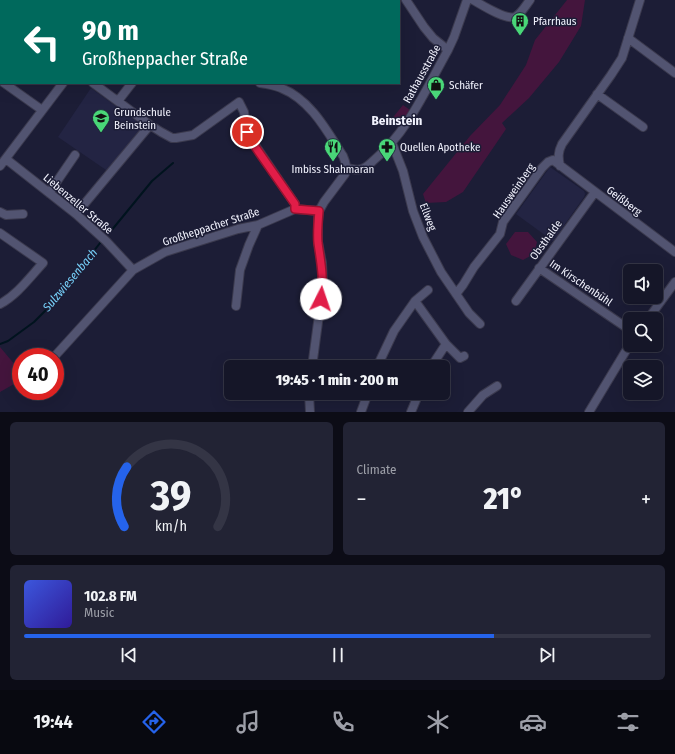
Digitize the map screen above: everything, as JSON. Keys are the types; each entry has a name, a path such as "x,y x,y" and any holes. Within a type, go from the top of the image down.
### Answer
{"street":[{"path":"406,0 433,38 448,50"},
{"name":"Rathausstraße","path":"347,168 356,170 363,169 379,156 392,142 408,120 448,50 467,0"},
{"path":"473,0 498,14 509,18 515,17 519,14 530,0"},
{"path":"560,166 558,158 562,144 612,75 622,58 640,0"},
{"path":"628,38 675,73"},
{"path":"5,84 42,110"},
{"path":"0,166 62,84"},
{"path":"94,84 150,125 172,138 194,135 240,102 244,112 247,132 256,148 295,204 295,209"},
{"path":"118,101 131,84"},
{"path":"266,84 287,91 308,106 343,156 347,168 343,178 321,206 319,211 318,242 322,263 323,285 313,360"},
{"path":"597,94 643,127"},
{"path":"76,214 150,125"},
{"name":"Ellweg","path":"392,142 403,172 413,211 423,237 441,272 469,312 480,324"},
{"path":"49,193 75,155"},
{"name":"Liebenzeller Straße","path":"6,159 76,214 106,241 133,270"},
{"name":"Hausweinberg","path":"456,294 474,267 500,234 503,222 542,168 548,162 553,160 560,166"},
{"name":"Geißberg","path":"560,166 675,252"},
{"name":"Obsthalde","path":"516,301 595,192"},
{"name":"Großheppacher Straße","path":"62,348 133,270 165,252 238,229 258,225 295,209 319,211"},
{"path":"0,212 6,215 22,214"},
{"path":"236,306 240,270 258,225"},
{"path":"0,233 43,262 22,286 0,304"},
{"name":"Im Kirschenbühl","path":"539,268 623,325"},
{"path":"653,312 675,282"},
{"path":"380,360 394,331 415,300 428,290"},
{"path":"415,300 446,344 460,358 464,356"},
{"path":"436,360 446,344"},
{"path":"589,412 625,352"},
{"path":"468,412 483,395 497,386"},
{"path":"310,400 310,412"},
{"path":"361,412 365,400"},
{"path":"411,412 416,400"}],"shaded area":[{"path":"567,0 585,0 581,26 559,62 529,98 502,123 506,129 463,192 446,202 426,203 423,194 470,136 500,105 526,65 535,40"},
{"name":"Grundschule Beinstein","path":"91,88 146,128 109,172 58,137"},
{"path":"403,105 410,110 400,128 390,121"},
{"path":"550,167 584,191 585,194 553,241 516,214"},
{"path":"515,232 528,232 537,242 534,254 523,260 511,255 506,244"},
{"path":"0,347 12,361 12,385 0,392"}],"waterway":[{"name":"Sulzwiesenbach","path":"111,231 152,181 173,163"},
{"name":"Sulzwiesenbach","path":"0,344 8,341 34,322 57,299 100,243"}],"place":[{"name":"Pfarrhaus","path":"520,36"},
{"name":"Schäfer","path":"436,100"},
{"name":"Grundschule Beinstein","path":"101,133"},
{"name":"Imbiss Shahmaran","path":"333,162"},
{"name":"Quellen Apotheke","path":"387,162"}],"district":[{"name":"Beinstein","path":"397,120"}],"route":[{"path":"247,132 256,148 295,204 295,209 319,211 318,242 322,263 323,285 321,299"}]}
